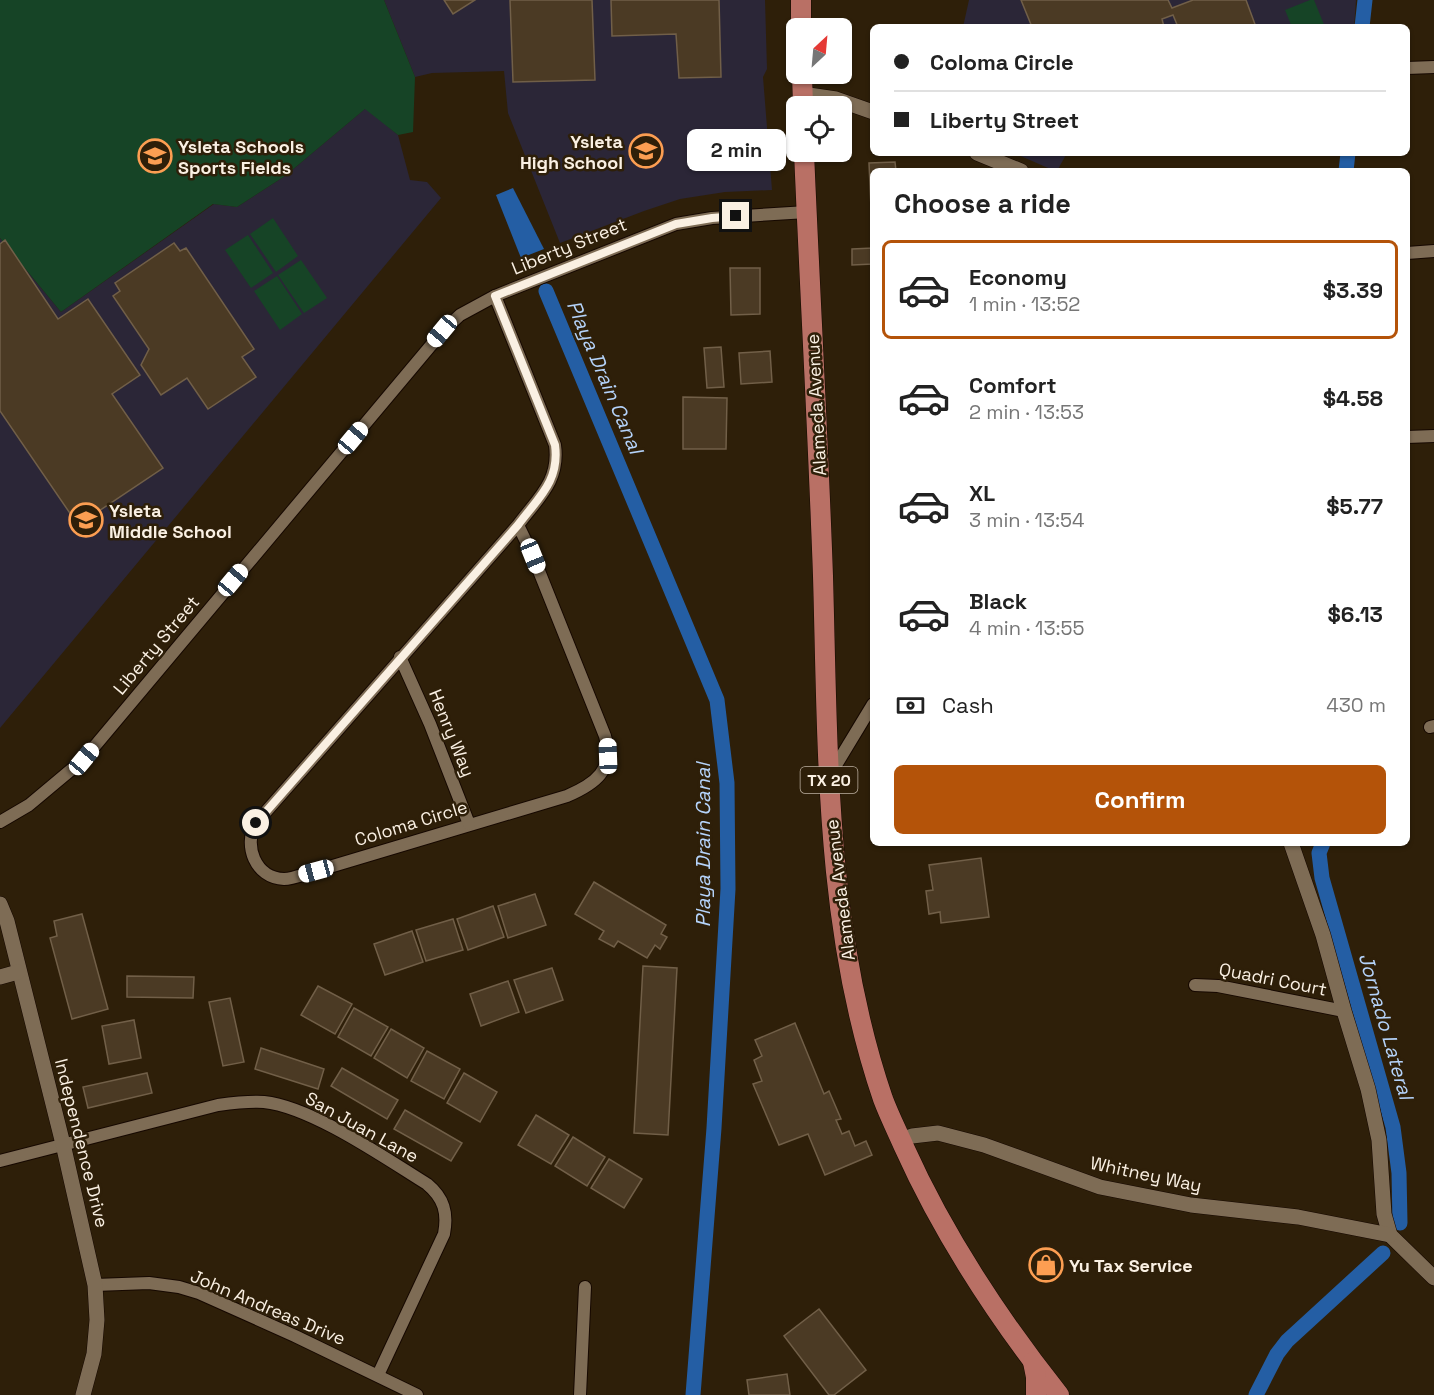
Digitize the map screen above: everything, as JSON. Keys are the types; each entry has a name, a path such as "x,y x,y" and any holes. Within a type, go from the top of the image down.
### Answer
{"main road":[{"path":"801,0 801,18"},
{"name":"Alameda Avenue","path":"804,162 820,487 829,776 834,865 847,958 873,1067 884,1101 921,1186 984,1294 1059,1395"},
{"path":"1033,1362 1036,1395"}],"street":[{"path":"1410,68 1434,67"},
{"path":"852,105 870,111"},
{"path":"984,156 1014,168"},
{"name":"Liberty Street","path":"0,822 29,805 84,759 442,331 460,315 495,296 676,224 712,218 807,212"},
{"path":"1410,253 1434,251"},
{"name":"Coloma Circle","path":"495,296 555,445 555,471 550,484 518,525 256,823 250,840 250,851 260,868 272,876 287,878 567,796 585,788 600,775 608,756 605,736 533,556 518,525"},
{"path":"1410,437 1434,436"},
{"name":"Henry Way","path":"400,657 430,724 469,824"},
{"path":"829,776 870,709"},
{"path":"1292,846 1323,935 1368,1089 1379,1140 1384,1214 1390,1235 1434,1278"},
{"name":"Independence Drive","path":"0,904 7,921 63,1144 95,1285 97,1320 94,1354 83,1395"},
{"path":"0,977 18,972"},
{"name":"Quadri Court","path":"1195,985 1218,986 1344,1011"},
{"name":"San Juan Lane","path":"0,1161 218,1105 247,1102 265,1102 300,1111 344,1134 427,1184 436,1192 446,1210 447,1222 444,1234 378,1375"},
{"name":"Whitney Way","path":"901,1140 912,1136 938,1133 984,1145 1100,1187 1191,1205 1298,1217 1390,1235"},
{"name":"John Andreas Drive","path":"95,1285 149,1283 199,1293 417,1395"},
{"path":"580,1395 585,1287"}],"shaded area":[{"name":"Ysleta High School","path":"384,0 765,0 767,69 763,77 772,190 725,192 680,199 560,243 508,113 504,71 432,73 415,77"},
{"path":"969,0 1356,0 1354,24 964,24"},
{"name":"Ysleta Middle School","path":"366,108 398,135 410,180 427,182 441,198 0,728 0,238 61,312 214,204 237,207 285,176"},
{"path":"1021,156 1065,156 1059,168 1048,168"}],"green space":[{"name":"Ysleta Schools Sports Fields","path":"0,0 384,0 415,77 413,132 398,135 365,109 285,176 237,207 213,204 61,312 0,238"},
{"path":"1314,0 1324,24 1291,24 1285,10"},
{"path":"273,218 298,256 276,272 250,234"},
{"path":"248,235 273,273 251,288 225,250"},
{"path":"301,260 327,298 304,313 278,275"},
{"path":"277,276 302,314 280,330 254,291"}],"water":[{"path":"513,188 544,249 521,258 496,195"}],"building":[{"path":"444,0 475,0 453,14"},
{"path":"510,0 592,0 595,80 513,82"},
{"path":"611,0 719,0 721,77 679,78 676,34 612,36"},
{"path":"1021,0 1168,0 1172,8 1193,0 1246,0 1255,24 1177,24 1173,15 1162,19 1163,24 1031,24"},
{"path":"895,162 896,168 870,168 870,186 869,163"},
{"path":"5,240 58,319 88,299 140,375 112,394 163,468 78,525 0,411 0,244"},
{"path":"174,243 180,251 186,248 254,349 242,357 256,377 208,409 187,378 161,395 141,365 149,349 113,296 120,291 115,283"},
{"path":"870,248 870,264 852,265 852,249"},
{"path":"730,268 760,268 760,314 731,315"},
{"path":"721,347 724,387 707,388 704,348"},
{"path":"770,351 772,382 741,384 739,353"},
{"path":"683,397 727,398 726,449 683,449"},
{"path":"981,858 989,917 941,923 940,912 929,914 926,891 933,890 929,865"},
{"path":"594,882 666,925 661,934 667,937 660,949 655,945 647,958 618,941 614,947 599,939 604,931 575,914"},
{"path":"535,894 546,925 508,938 498,906"},
{"path":"493,906 504,937 468,950 457,919"},
{"path":"82,914 108,1009 72,1019 50,938 57,936 54,921"},
{"path":"453,919 463,950 426,961 416,930"},
{"path":"412,931 423,962 385,975 374,944"},
{"path":"643,966 677,968 668,1135 634,1133"},
{"path":"552,968 563,1000 526,1013 514,980"},
{"path":"127,976 194,977 193,998 127,997"},
{"path":"508,981 519,1012 481,1026 470,994"},
{"path":"318,986 352,1004 335,1034 301,1015"},
{"path":"230,998 244,1062 223,1066 209,1002"},
{"path":"354,1008 388,1027 371,1056 338,1037"},
{"path":"134,1020 141,1058 109,1064 102,1026"},
{"path":"795,1023 824,1094 829,1091 841,1119 836,1120 842,1134 849,1131 855,1146 866,1141 872,1155 825,1175 808,1134 779,1145 753,1084 762,1081 754,1060 762,1056 755,1040"},
{"path":"391,1029 424,1048 407,1078 374,1058"},
{"path":"261,1048 324,1069 318,1089 255,1069"},
{"path":"427,1051 460,1069 444,1099 411,1081"},
{"path":"342,1068 398,1100 387,1119 331,1086"},
{"path":"147,1073 152,1093 88,1108 83,1087"},
{"path":"464,1073 497,1092 480,1122 447,1103"},
{"path":"405,1110 462,1143 451,1161 394,1129"},
{"path":"536,1115 569,1135 551,1164 518,1145"},
{"path":"573,1137 605,1157 587,1186 555,1166"},
{"path":"609,1159 642,1179 624,1208 591,1188"},
{"path":"819,1309 866,1370 834,1395 829,1395 784,1336"},
{"path":"787,1374 790,1395 749,1395 747,1380"}],"waterway":[{"name":"Jornado Lateral","path":"1362,24 1365,0"},
{"name":"Jornado Lateral","path":"1346,168 1348,156"},
{"name":"Playa Drain Canal","path":"546,291 717,700 727,783 728,889 714,1128 693,1395"},
{"name":"Jornado Lateral","path":"1322,846 1319,853 1322,878 1393,1127 1399,1173 1400,1223"},
{"name":"Jornado Lateral","path":"1256,1395 1277,1354 1287,1341 1383,1253"}],"place":[{"name":"Ysleta High School","path":"646,151"},
{"name":"Ysleta Schools Sports Fields","path":"155,156"},
{"name":"Ysleta Middle School","path":"86,520"},
{"name":"Yu Tax Service","path":"1046,1265"}],"route":[{"path":"256,823 518,525 550,484 555,471 555,445 495,296 676,224 736,216"}]}
